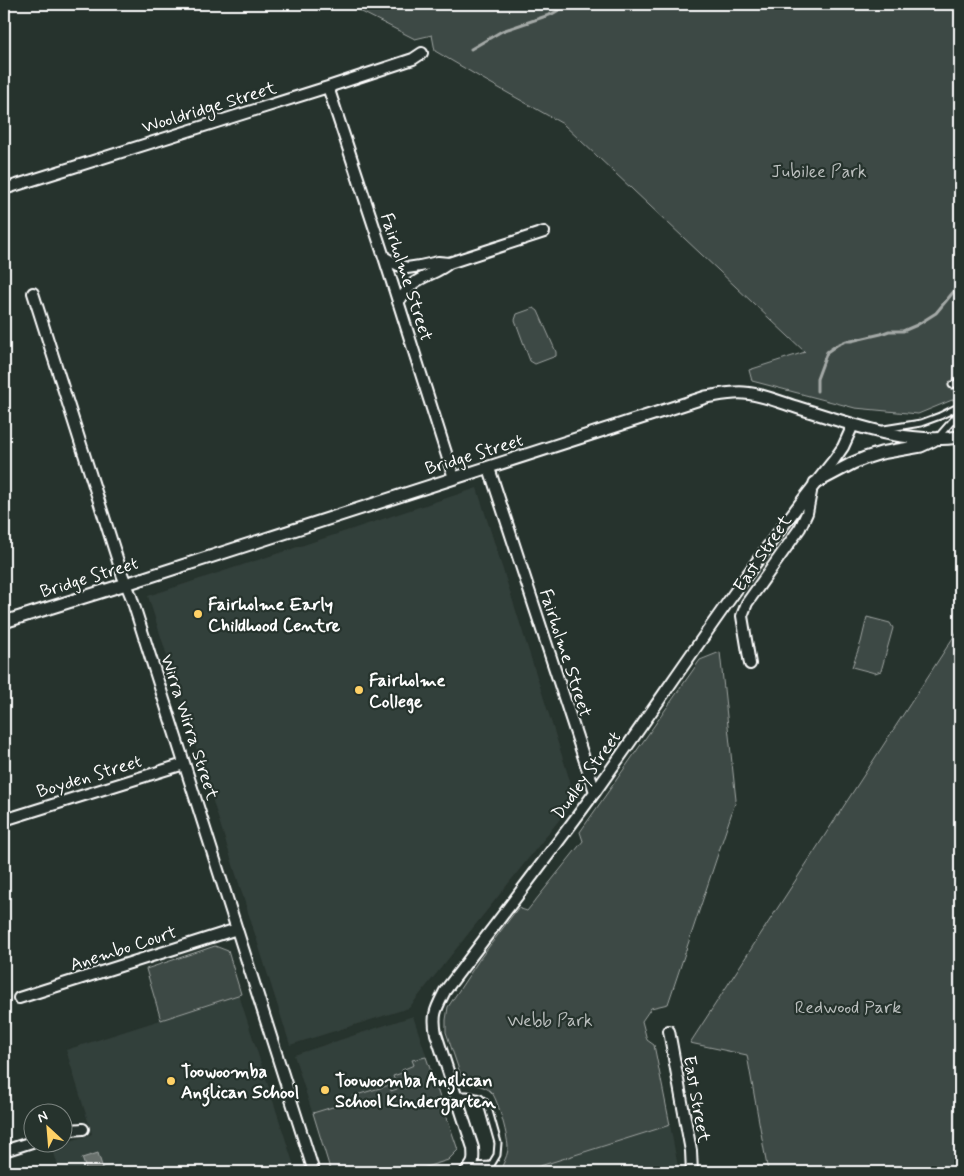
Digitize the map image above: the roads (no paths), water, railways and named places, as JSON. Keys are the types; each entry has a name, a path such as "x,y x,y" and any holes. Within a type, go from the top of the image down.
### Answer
{"street":[{"name":"Wooldridge Street","path":"4,188 328,87 413,59 422,54"},
{"name":"Fairholme Street","path":"328,87 454,478"},
{"path":"398,302 414,284 449,263 544,232"},
{"path":"384,258 407,268 438,262 449,263"},
{"name":"Wirra Wirra Street","path":"33,292 314,1172"},
{"name":"Bridge Street","path":"4,622 706,397 734,393 756,395 853,425 907,437 936,439 960,437"},
{"name":"Dudley Street","path":"469,1169 474,1157 473,1148 434,1024 436,1009 444,991 595,792 769,545 834,460 843,447 853,425"},
{"path":"813,486 865,458 881,453 921,446 936,439"},
{"name":"Fairholme Street","path":"489,468 595,792"},
{"name":"East Street","path":"750,664 742,616 747,603 800,528 807,513 813,486"},
{"name":"Boyden Street","path":"4,820 184,764"},
{"name":"Anembo Court","path":"19,998 237,929"},
{"name":"East Street","path":"669,1031 691,1151 692,1172"},
{"path":"72,1130 83,1128"},
{"path":"4,1151 22,1145"}],"lane":[{"path":"952,385 960,381"},
{"path":"874,430 921,423 960,406"},
{"path":"936,439 960,412"},
{"path":"456,1095 480,1098 487,1104 498,1143 497,1154 491,1165 469,1169"}],"waterway":[{"path":"471,49 502,31 552,14 569,4"},
{"path":"817,391 817,379 827,352 846,341 889,331 903,331 917,325 936,313 960,284"}],"place":[{"name":"Fairholme Early Childhood Centre","path":"198,614"},
{"name":"Fairholme College","path":"359,690"},
{"name":"Toowoomba Anglican School","path":"171,1081"},
{"name":"Toowoomba Anglican School Kindergarten","path":"325,1090"}],"park label":[{"name":"Jubilee Park","path":"819,171"},
{"name":"Redwood Park","path":"848,1007"},
{"name":"Webb Park","path":"550,1020"}]}
